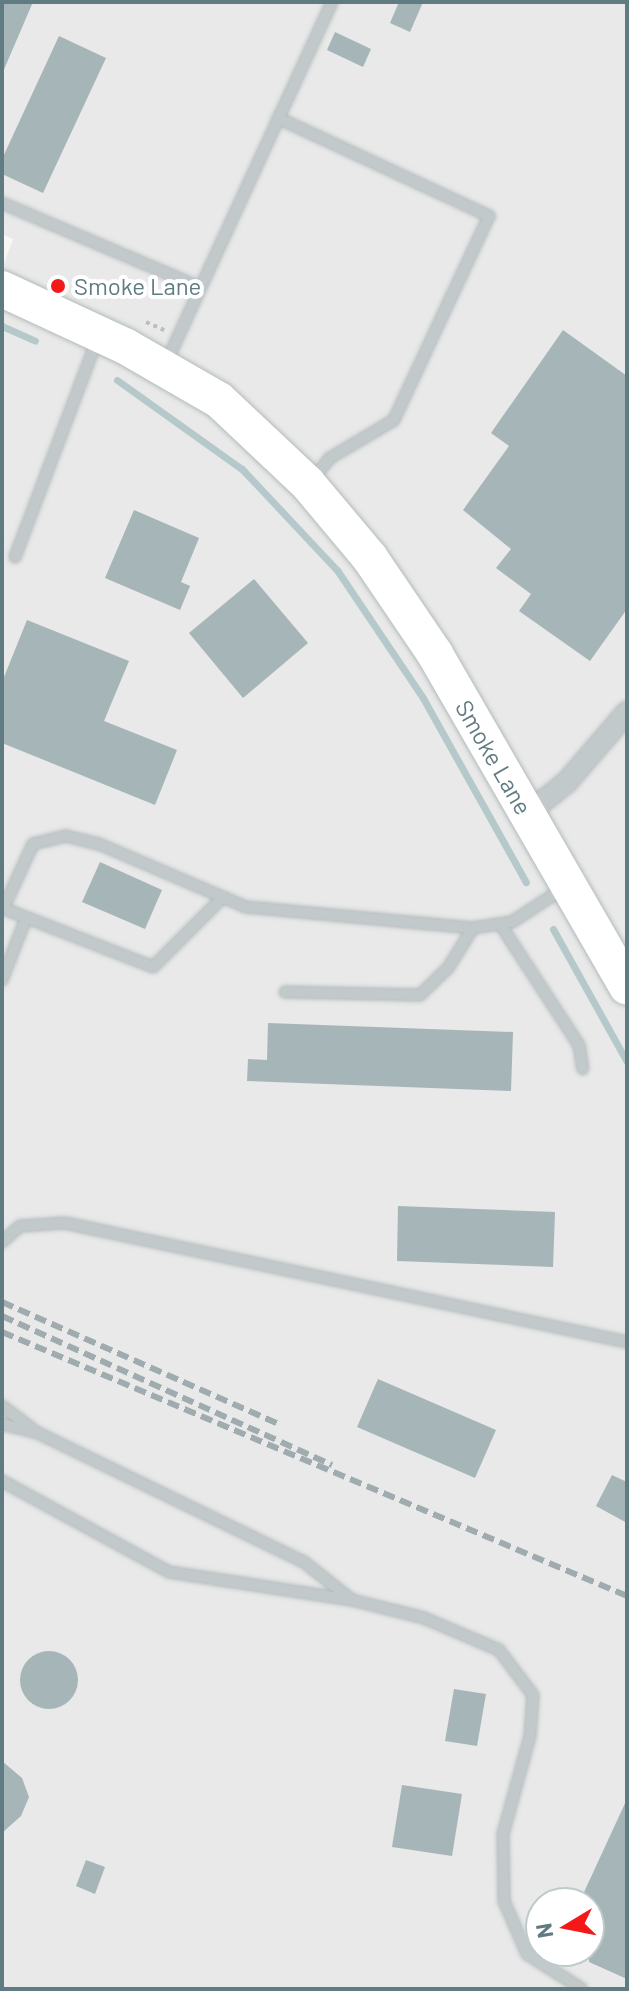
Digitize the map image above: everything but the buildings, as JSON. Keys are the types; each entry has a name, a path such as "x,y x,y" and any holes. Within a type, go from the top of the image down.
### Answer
{"highway":[{"name":"Smoke Lane","path":"2,289 100,334 219,400 308,484 370,558 435,654 627,987"}],"street":[{"path":"527,814 567,782 627,712"}],"lane":[{"path":"163,368 332,2"},
{"path":"278,118 489,216 394,420 330,458 308,484"},
{"path":"2,203 201,288"},
{"path":"15,557 100,334"},
{"path":"223,897 153,967 2,909 33,844 66,836 99,844 223,897 246,907 473,928 500,924 569,885"},
{"path":"2,980 26,918"},
{"path":"500,924 579,1045 583,1069"},
{"path":"285,992 420,995 448,968 473,928"},
{"path":"2,1242 20,1226 65,1223 627,1342"},
{"path":"2,1406 38,1433 304,1562 352,1600"},
{"path":"2,1424 38,1433"},
{"path":"2,1481 169,1572 352,1600 466,1633 499,1650 519,1669 533,1695 533,1719 503,1834 504,1901 527,1954 582,1989"}],"shaded area":[{"path":"2,2 627,2 627,1989 2,1989 2,269 13,239 2,234"}],"waterway":[{"path":"2,326 35,341"},
{"path":"117,380 242,469 337,570 423,698 526,882"},
{"path":"553,929 627,1062"}],"railway":[{"path":"2,1302 279,1424"},
{"path":"2,1316 332,1465"},
{"path":"2,1332 627,1596"}],"place":[{"name":"Smoke Lane","path":"58,286"}]}
